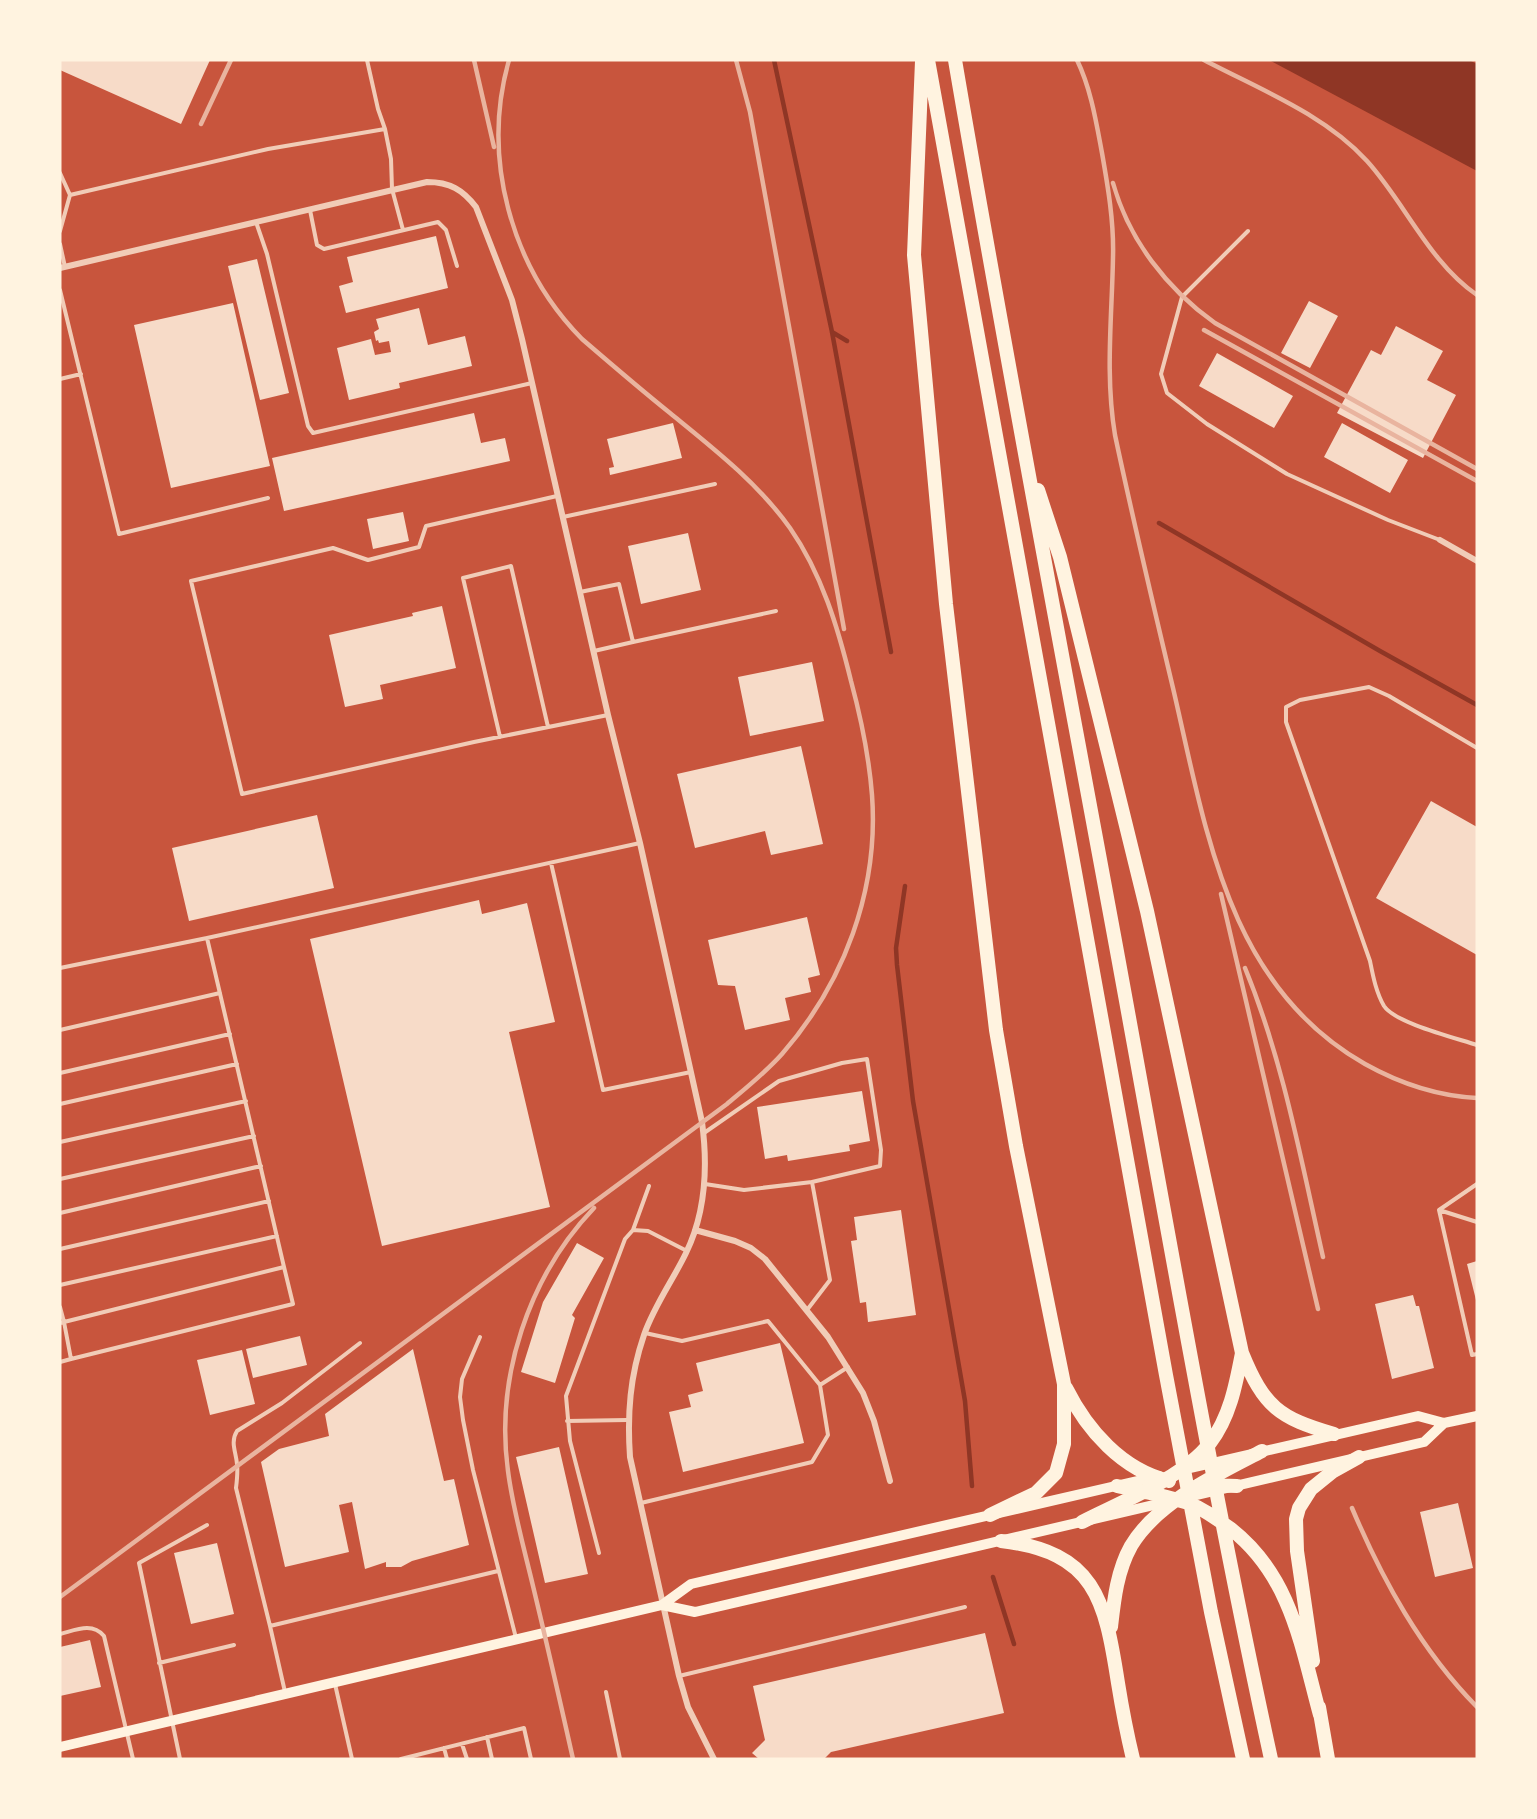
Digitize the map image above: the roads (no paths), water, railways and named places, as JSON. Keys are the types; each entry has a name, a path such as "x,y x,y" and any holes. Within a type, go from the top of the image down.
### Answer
{"highway":[{"path":"922,60 914,255 946,604 996,1030 1016,1146 1064,1384 1064,1444 1056,1473 1036,1493 990,1515"},
{"path":"928,60 1166,1375 1211,1612 1243,1759"},
{"path":"955,60 1193,1369 1238,1606 1271,1759"},
{"path":"1024,447 1060,557 1109,753 1147,911 1242,1353 1257,1388 1278,1411 1307,1427 1334,1434"},
{"path":"1082,1522 1143,1491 1202,1452 1221,1425 1234,1392 1242,1353"},
{"path":"1064,1384 1093,1431 1128,1462 1160,1478 1200,1485 1237,1486"},
{"path":"1110,1632 1118,1581 1132,1546 1161,1512 1200,1485 1262,1451"},
{"path":"1328,1759 1297,1551 1296,1519 1299,1508 1311,1489 1332,1472 1359,1457"},
{"path":"1117,1486 1178,1500 1208,1513 1248,1543 1270,1570 1290,1610 1320,1715"},
{"path":"1000,1541 1022,1544 1060,1556 1082,1574 1098,1596 1110,1632 1121,1704 1133,1759"}],"main road":[{"path":"1176,1471 1418,1416 1444,1423 1477,1416"},
{"path":"662,1605 695,1612 1178,1500 1424,1442 1444,1423"},
{"path":"60,1747 662,1605 691,1584 1160,1478"}],"street":[{"path":"63,267 427,182 441,182 455,186 467,195 476,207 512,300 640,843 704,1133 706,1164 701,1208 687,1251 644,1333 633,1373 627,1420 630,1457 680,1676 688,1707 714,1759"},
{"path":"1440,540 1477,561"},
{"path":"695,1230 735,1240 751,1248 765,1259 807,1310 848,1367 863,1393 874,1421 890,1481"}],"lane":[{"path":"367,60 385,129 391,159 392,189 403,230"},
{"path":"70,195 268,149 385,129"},
{"path":"60,173 70,195 60,231"},
{"path":"310,209 317,245 324,249 433,222 441,223 446,230 456,266"},
{"path":"256,222 267,254 308,426 313,433 532,383"},
{"path":"1248,231 1182,297 1161,374 1167,393 1207,424 1287,474 1388,520 1440,540"},
{"path":"60,244 63,267"},
{"path":"60,290 119,534 268,498"},
{"path":"60,379 81,374"},
{"path":"562,517 715,484"},
{"path":"557,496 426,526 419,547 368,560 333,548 191,581 243,794 608,715"},
{"path":"500,737 463,578 511,566 548,727"},
{"path":"580,592 619,584 633,642"},
{"path":"594,651 776,611"},
{"path":"1477,748 1389,696 1369,687 1300,700 1286,707 1286,722 1385,1007 1395,1017 1477,1045"},
{"path":"60,968 640,843"},
{"path":"551,863 603,1090 691,1072"},
{"path":"60,1362 293,1304 207,938"},
{"path":"60,1030 220,993"},
{"path":"60,1073 230,1034"},
{"path":"704,1133 779,1081 867,1059 881,1150 880,1166 812,1182 744,1190 705,1184"},
{"path":"60,1104 237,1064"},
{"path":"60,1142 246,1101"},
{"path":"60,1179 254,1136"},
{"path":"60,1213 261,1166"},
{"path":"807,1310 830,1280 812,1182"},
{"path":"1439,1210 1477,1184"},
{"path":"599,1553 570,1441 566,1396 625,1239 633,1230 650,1186"},
{"path":"60,1249 269,1201"},
{"path":"1439,1210 1477,1222"},
{"path":"1439,1210 1472,1355 1477,1354"},
{"path":"633,1230 648,1231 687,1251"},
{"path":"60,1285 277,1236"},
{"path":"62,1322 284,1267"},
{"path":"60,1307 71,1359"},
{"path":"640,1503 812,1462 828,1435 820,1385 768,1321 682,1341 644,1333"},
{"path":"480,1337 462,1379 460,1396 473,1470 516,1639"},
{"path":"286,1693 236,1488 238,1466 234,1445 235,1434 282,1403 360,1343"},
{"path":"820,1385 848,1367"},
{"path":"567,1421 627,1420"},
{"path":"180,1759 139,1563 207,1525"},
{"path":"270,1626 498,1571"},
{"path":"680,1676 965,1606"},
{"path":"60,1634 92,1627 98,1629 104,1636 133,1759"},
{"path":"159,1663 234,1645"},
{"path":"334,1682 352,1759"},
{"path":"606,1692 620,1759"},
{"path":"402,1759 524,1728 531,1759"},
{"path":"487,1737 492,1759"},
{"path":"462,1744 466,1759"},
{"path":"444,1748 447,1759"},
{"path":"424,1753 425,1759"}],"waterway":[{"path":"774,60 832,332 891,652"},
{"path":"832,332 847,341"},
{"path":"1159,523 1477,705"},
{"path":"905,886 896,948 897,965 913,1101 965,1401 972,1486"},
{"path":"993,1577 1014,1644"}],"railway":[{"path":"201,124 231,60"},
{"path":"474,60 494,147"},
{"path":"60,1597 727,1104 769,1068 804,1026 823,997 840,966 863,900 870,866 873,830 869,766 846,661 820,583 790,528 764,496 718,453 582,339 557,310 537,279 520,245 508,209 501,172 499,135 501,97 509,60"},
{"path":"736,60 750,112 844,629"},
{"path":"1077,60 1086,82 1095,117 1112,218 1110,390 1115,435 1198,795 1212,848 1230,900 1252,948 1281,992 1318,1031 1365,1064 1391,1077 1448,1095 1477,1098"},
{"path":"1204,60 1311,116 1350,144 1381,177 1445,266 1477,295"},
{"path":"1113,183 1129,224 1152,262 1197,310 1215,323 1477,469"},
{"path":"1204,330 1477,481"},
{"path":"1221,894 1318,1309"},
{"path":"1245,968 1281,1074 1323,1257"},
{"path":"573,1759 516,1515 508,1471 505,1435 512,1364 535,1296 551,1265 571,1235 594,1208"},
{"path":"1352,1508 1390,1588 1405,1613 1438,1662 1477,1707"}]}
